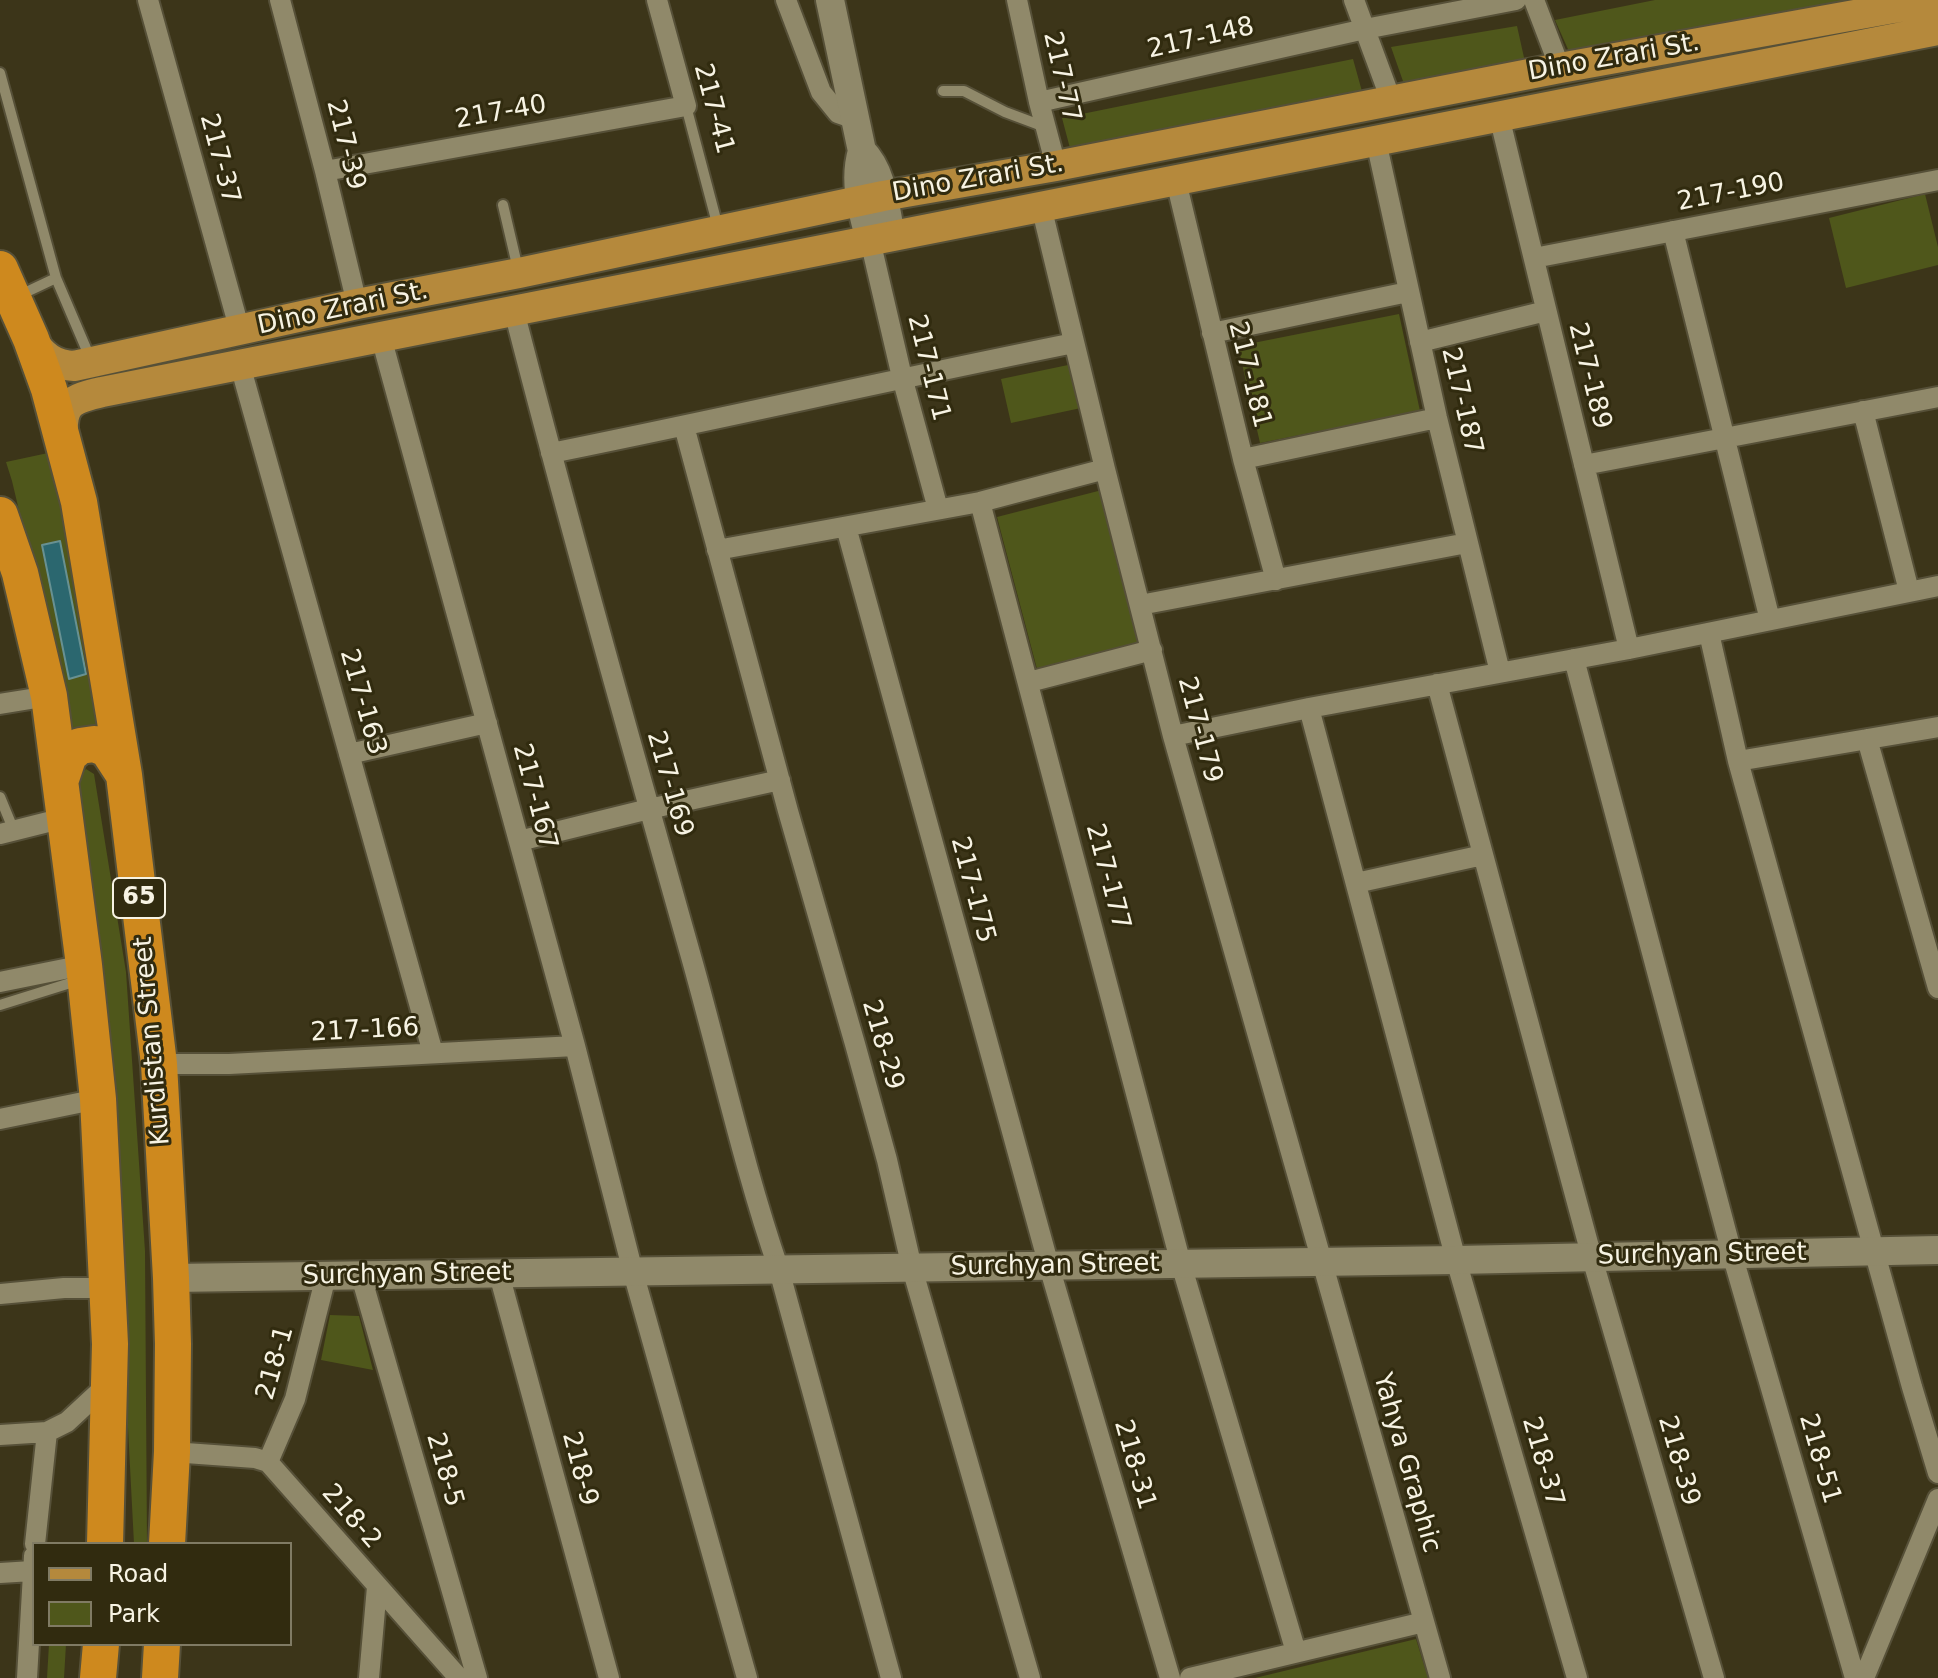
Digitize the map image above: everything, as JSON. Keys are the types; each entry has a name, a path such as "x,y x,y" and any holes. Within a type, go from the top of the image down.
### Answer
{"highway":[{"name":"Kurdistan Street","path":"6,284 49,389 79,502 124,775 159,1064 171,1278 172,1452 167,1542"},
{"name":"65","path":"8,549 49,696 85,972 98,1099 109,1288 105,1542"},
{"path":"61,779 69,755 80,746 94,744 107,749 124,775"},
{"path":"98,1678 101,1646"},
{"path":"160,1678 162,1646"}],"main road":[{"name":"Dino Zrari St.","path":"31,339 40,353 50,360 74,366 357,304 871,199 1560,68 1933,8"},
{"name":"Dino Zrari St.","path":"63,438 62,420 71,401 102,392 1499,116 1933,8"},
{"path":"92,362 89,380 102,392"}],"street":[{"name":"217-37","path":"148,0 240,331"},
{"name":"217-39","path":"280,0 357,304"},
{"name":"217-41","path":"657,0 686,106"},
{"path":"786,0 821,92 838,113 855,119"},
{"path":"830,0 862,151 877,172 871,199 880,238"},
{"name":"217-77","path":"1017,0 1056,166"},
{"path":"1354,0 1391,100"},
{"name":"217-148","path":"1039,102 1365,29 1516,0"},
{"path":"1534,0 1560,68"},
{"name":"217-40","path":"325,171 686,106"},
{"name":"217-189","path":"1499,116 1629,649"},
{"name":"217-187","path":"1376,141 1437,418 1500,672"},
{"name":"217-190","path":"1534,258 1938,180"},
{"name":"217-181","path":"1176,181 1243,459 1276,580"},
{"name":"217-179","path":"1041,206 1173,736 1322,1262"},
{"path":"1673,231 1770,620"},
{"name":"217-171","path":"880,238 902,377 938,509"},
{"path":"1212,333 1408,292"},
{"name":"217-169","path":"514,311 758,1209 779,1270 891,1678"},
{"path":"1420,342 1546,311"},
{"name":"217-167","path":"381,337 575,1046 633,1272 747,1678"},
{"path":"551,453 1074,343"},
{"name":"217-163","path":"240,365 433,1053"},
{"path":"1584,465 1938,397"},
{"path":"1863,411 1909,591"},
{"path":"1243,459 1437,418"},
{"name":"218-29","path":"684,426 887,1160 912,1268 1030,1678"},
{"path":"717,550 980,502 1105,469"},
{"name":"217-177","path":"980,502 1181,1264 1296,1652"},
{"name":"217-175","path":"846,527 1049,1266"},
{"path":"1140,605 1467,543"},
{"path":"1173,736 1938,586"},
{"path":"1709,633 1738,761 1938,1473"},
{"path":"1029,682 1152,650"},
{"name":"218-51","path":"1574,659 1732,1254 1855,1678"},
{"name":"218-39","path":"1437,684 1592,1258 1714,1678"},
{"path":"0,704 49,696"},
{"name":"218-37","path":"1309,708 1456,1260 1577,1678"},
{"path":"349,754 487,723"},
{"path":"1738,761 1938,727"},
{"path":"1867,739 1938,988"},
{"path":"519,841 780,780"},
{"path":"7,833 64,818"},
{"path":"1356,883 1483,855"},
{"path":"0,982 85,972"},
{"name":"217-166","path":"159,1064 229,1064 575,1046"},
{"path":"0,1119 98,1099"},
{"name":"Surchyan Street","path":"171,1278 1592,1258 1938,1250"},
{"name":"Yahya Graphic","path":"1322,1262 1440,1678"},
{"name":"218-31","path":"1049,1266 1170,1678"},
{"name":"218-9","path":"499,1274 609,1678"},
{"name":"218-1","path":"268,1462 295,1399 326,1276"},
{"name":"218-5","path":"361,1276 477,1678"},
{"path":"0,1294 64,1288 109,1288"},
{"path":"0,1435 47,1432 67,1422 109,1383"},
{"path":"35,1542 47,1432"},
{"path":"172,1452 200,1452 268,1462"},
{"name":"218-2","path":"268,1462 459,1678"},
{"path":"1864,1678 1938,1499"},
{"path":"0,1573 32,1563"},
{"path":"27,1678 32,1582"},
{"path":"369,1678 377,1587"},
{"path":"1190,1678 1424,1622"}],"lane":[{"path":"0,73 56,278 92,362"},
{"path":"943,91 964,91 1005,112 1045,127"},
{"name":"217-41","path":"686,106 719,232"},
{"path":"503,205 519,273"},
{"path":"6,284 56,278"},
{"path":"0,797 7,833"},
{"path":"0,1005 85,972"}],"green space":[{"path":"1655,0 1851,0 1571,56 1555,20"},
{"path":"1517,26 1525,62 1404,84 1391,47"},
{"path":"1353,59 1363,95 1071,152 1062,118"},
{"path":"1925,194 1938,247 1938,265 1846,288 1829,218"},
{"path":"1399,314 1420,411 1260,443 1238,346"},
{"path":"1068,365 1081,408 1011,423 1001,379"},
{"path":"48,453 62,509 100,739 75,746 6,462"},
{"path":"1102,490 1142,642 1037,669 997,517"},
{"path":"86,769 94,774 126,972 145,1251 147,1542 134,1542 124,1251 103,976 78,777"},
{"path":"330,1315 359,1316 373,1370 321,1360"},
{"path":"1416,1639 1428,1678 1255,1678"},
{"path":"49,1646 66,1646 64,1678 47,1678"}],"water":[{"path":"60,541 86,674 69,679 42,545"}]}
